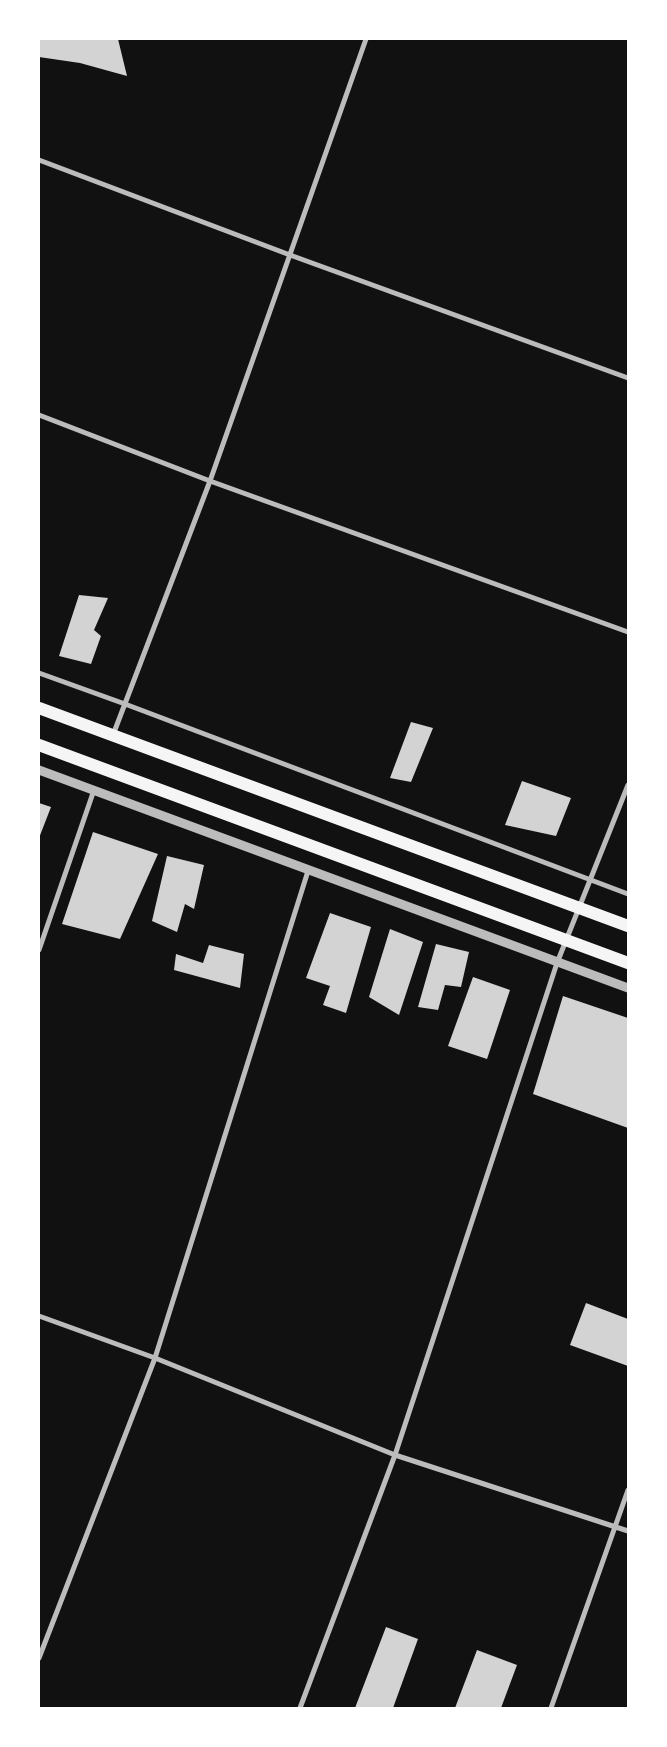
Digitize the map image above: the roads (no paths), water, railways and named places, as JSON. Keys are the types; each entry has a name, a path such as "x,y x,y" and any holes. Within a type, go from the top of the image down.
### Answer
{"main road":[{"path":"39,708 628,926"},
{"path":"39,745 628,963"}],"street":[{"path":"113,735 210,482 366,39"},
{"path":"39,160 290,255 628,378"},
{"path":"39,415 210,482 628,632"},
{"path":"39,674 125,704 628,894"},
{"path":"39,770 628,988"},
{"path":"300,1708 395,1455 558,962 628,785"},
{"path":"39,950 94,790"},
{"path":"39,1658 154,1358 308,870"},
{"path":"39,1316 154,1358 395,1455 628,1531"},
{"path":"551,1708 628,1490"}]}
